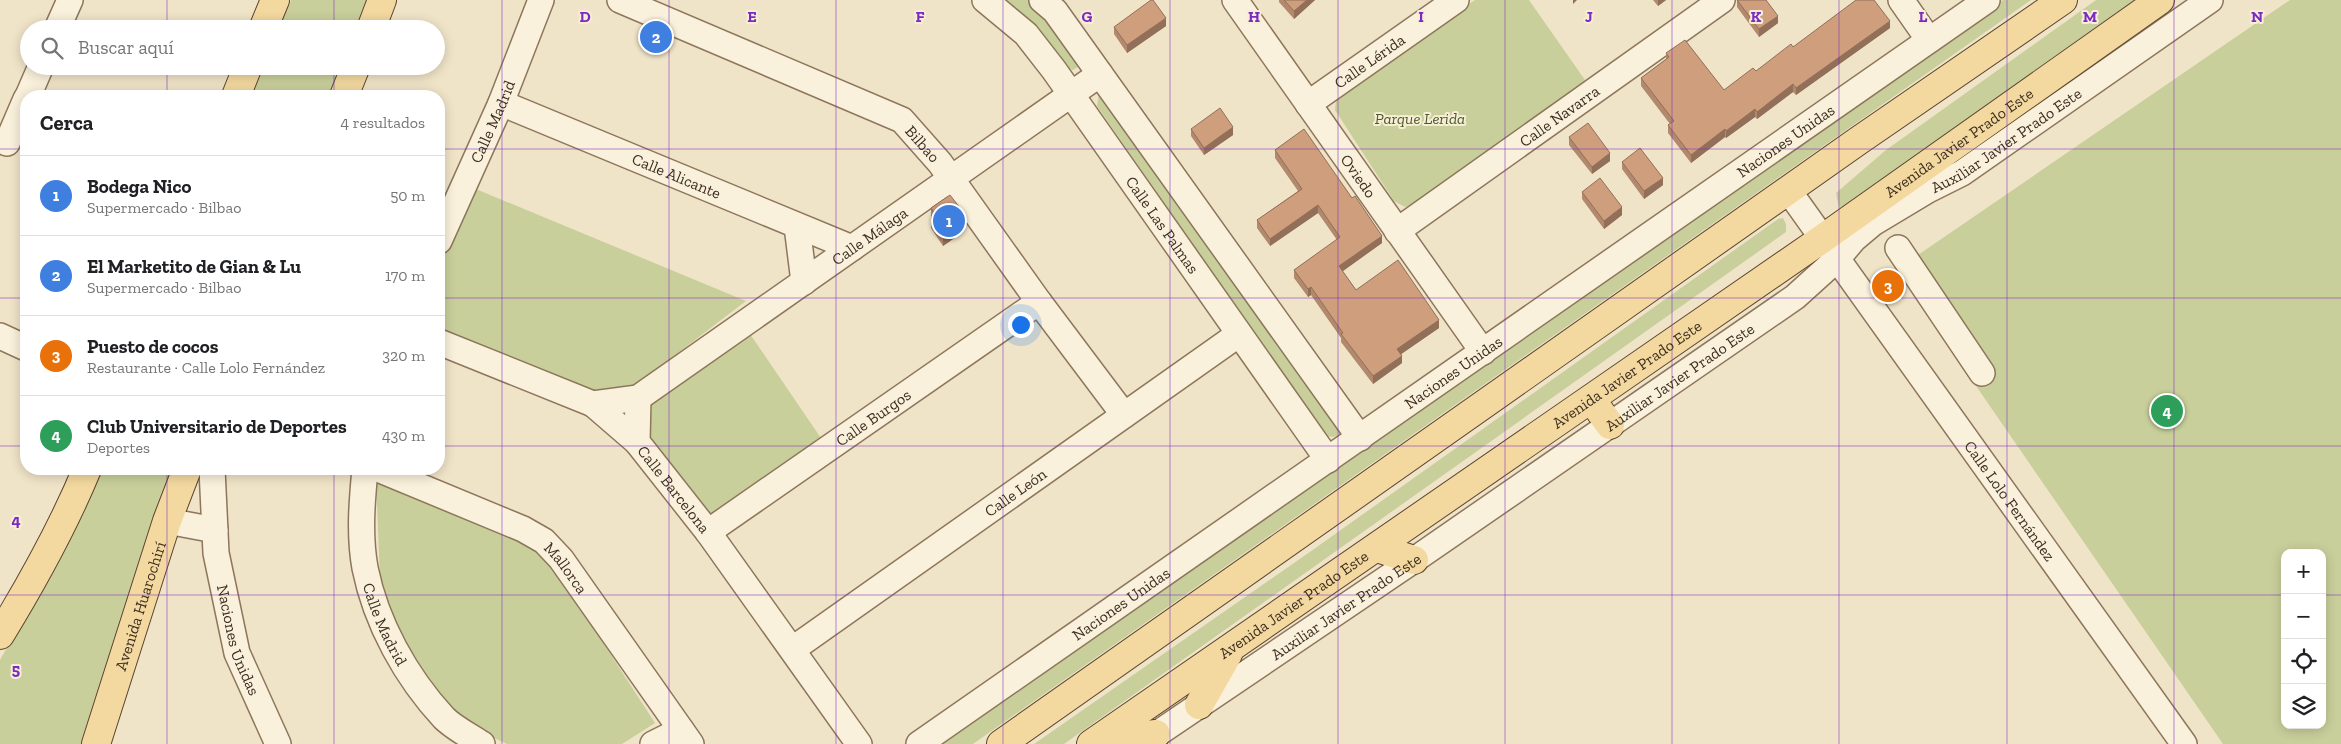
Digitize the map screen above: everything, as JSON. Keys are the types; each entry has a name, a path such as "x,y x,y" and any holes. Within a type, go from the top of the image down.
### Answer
{"main road":[{"path":"267,20 275,0"},
{"path":"374,20 382,0"},
{"path":"1001,744 1788,190 2063,0"},
{"name":"Avenida Javier Prado Este","path":"1093,743 1591,399 1830,249 2160,0"},
{"path":"238,90 244,75"},
{"path":"346,90 352,75"},
{"path":"1591,399 1610,425"},
{"path":"0,635 57,535 83,475"},
{"name":"Avenida Huarochirí","path":"96,744 167,521 185,475"},
{"path":"1377,548 1414,560"},
{"path":"1199,705 1231,648"},
{"path":"1093,743 1154,741"}],"street":[{"path":"62,20 70,0"},
{"name":"Calle Madrid","path":"445,227 501,103 541,0"},
{"name":"Bilbao","path":"620,0 902,120 924,142 952,178 1039,302 1124,415"},
{"name":"Calle Las Palmas","path":"985,0 1026,34 1071,94 1328,460"},
{"path":"1042,0 1055,12 1360,438"},
{"name":"Oviedo","path":"1235,0 1483,352"},
{"name":"Calle Lérida","path":"1308,104 1456,0"},
{"name":"Calle Navarra","path":"1397,231 1722,0"},
{"path":"1901,0 1929,40"},
{"name":"Naciones Unidas","path":"919,744 1987,0"},
{"name":"Auxiliar Javier Prado Este","path":"1154,741 1199,705 1414,560 1796,297 1830,249 1854,239 1873,223 1928,190 1962,173 2210,0"},
{"name":"Calle Málaga","path":"638,398 1100,74"},
{"path":"30,90 37,75"},
{"name":"Calle Alicante","path":"501,103 852,248"},
{"path":"11,144 20,118"},
{"name":"Calle Lolo Fernández","path":"1788,190 2184,744"},
{"path":"797,226 804,282"},
{"path":"1898,248 1982,373"},
{"name":"Calle Burgos","path":"708,532 1039,302"},
{"name":"Calle León","path":"793,649 1239,334"},
{"path":"0,336 20,345"},
{"path":"445,344 593,404 637,442"},
{"path":"593,404 638,398"},
{"name":"Calle Barcelona","path":"638,398 637,442 708,532 859,744"},
{"name":"Naciones Unidas","path":"212,475 216,553 237,653 278,744"},
{"name":"Calle Madrid","path":"364,475 361,511 365,567 378,616 410,674 445,719 482,744"},
{"name":"Mallorca","path":"392,475 523,529 544,541 561,559 686,737"},
{"path":"167,521 215,530"},
{"path":"653,744 686,737"}],"green space":[{"path":"291,0 368,0 360,20 283,20"},
{"path":"999,0 1030,0 1082,61 1078,67 1073,70 1066,68"},
{"name":"Parque Lerida","path":"1475,0 1529,0 1585,80 1414,204 1405,207 1394,201 1335,110 1336,99 1340,92"},
{"path":"2003,0 2031,0 973,744 943,744"},
{"path":"2096,0 2146,0 1852,202 1839,208 1836,193 1886,150"},
{"path":"2290,0 2341,0 2341,744 2223,744 1896,270"},
{"path":"260,75 339,75 333,90 254,90"},
{"path":"1102,92 1344,431 1340,434 1334,437 1326,436 1097,106 1099,94"},
{"path":"471,187 746,301 628,391 592,394 445,334 445,249"},
{"path":"1783,218 1786,224 1786,232 1064,744 1034,744 1314,549 1778,219"},
{"path":"748,331 823,441 713,515 701,513 644,440 647,404"},
{"path":"99,475 185,475 89,744 0,744 0,660 85,509"},
{"path":"376,476 545,553 655,723 622,744 507,744 471,727 438,697 403,641 380,582"}],"building":[{"path":"1153,0 1166,18 1127,45 1114,27"},
{"path":"1284,0 1307,0 1294,11"},
{"path":"1737,0 1766,0 1778,16 1759,29"},
{"path":"1856,0 1874,0 1890,21 1796,88 1793,84 1757,112 1755,109 1691,155 1668,125 1674,121 1641,78 1669,57 1666,53 1685,40 1724,90 1753,68 1756,71 1791,44 1793,47"},
{"path":"1220,108 1233,127 1204,148 1191,129"},
{"path":"1588,123 1610,153 1592,167 1569,137"},
{"path":"1304,129 1352,198 1355,196 1382,236 1339,266 1356,290 1398,260 1439,320 1397,349 1402,356 1373,376 1341,334 1343,333 1311,287 1308,289 1294,270 1340,237 1318,205 1270,239 1257,220 1302,189 1275,150"},
{"path":"1640,148 1663,178 1644,191 1622,162"},
{"path":"1600,178 1622,207 1604,221 1582,192"},
{"path":"950,195 963,212 943,226 931,208"}],"place":[{"name":"El Marketito de Gian & Lu","path":"656,37"},
{"name":"Bodega Nico","path":"949,221"},
{"name":"Puesto de cocos","path":"1888,286"},
{"name":"Club Universitario de Deportes","path":"2167,411"}]}
